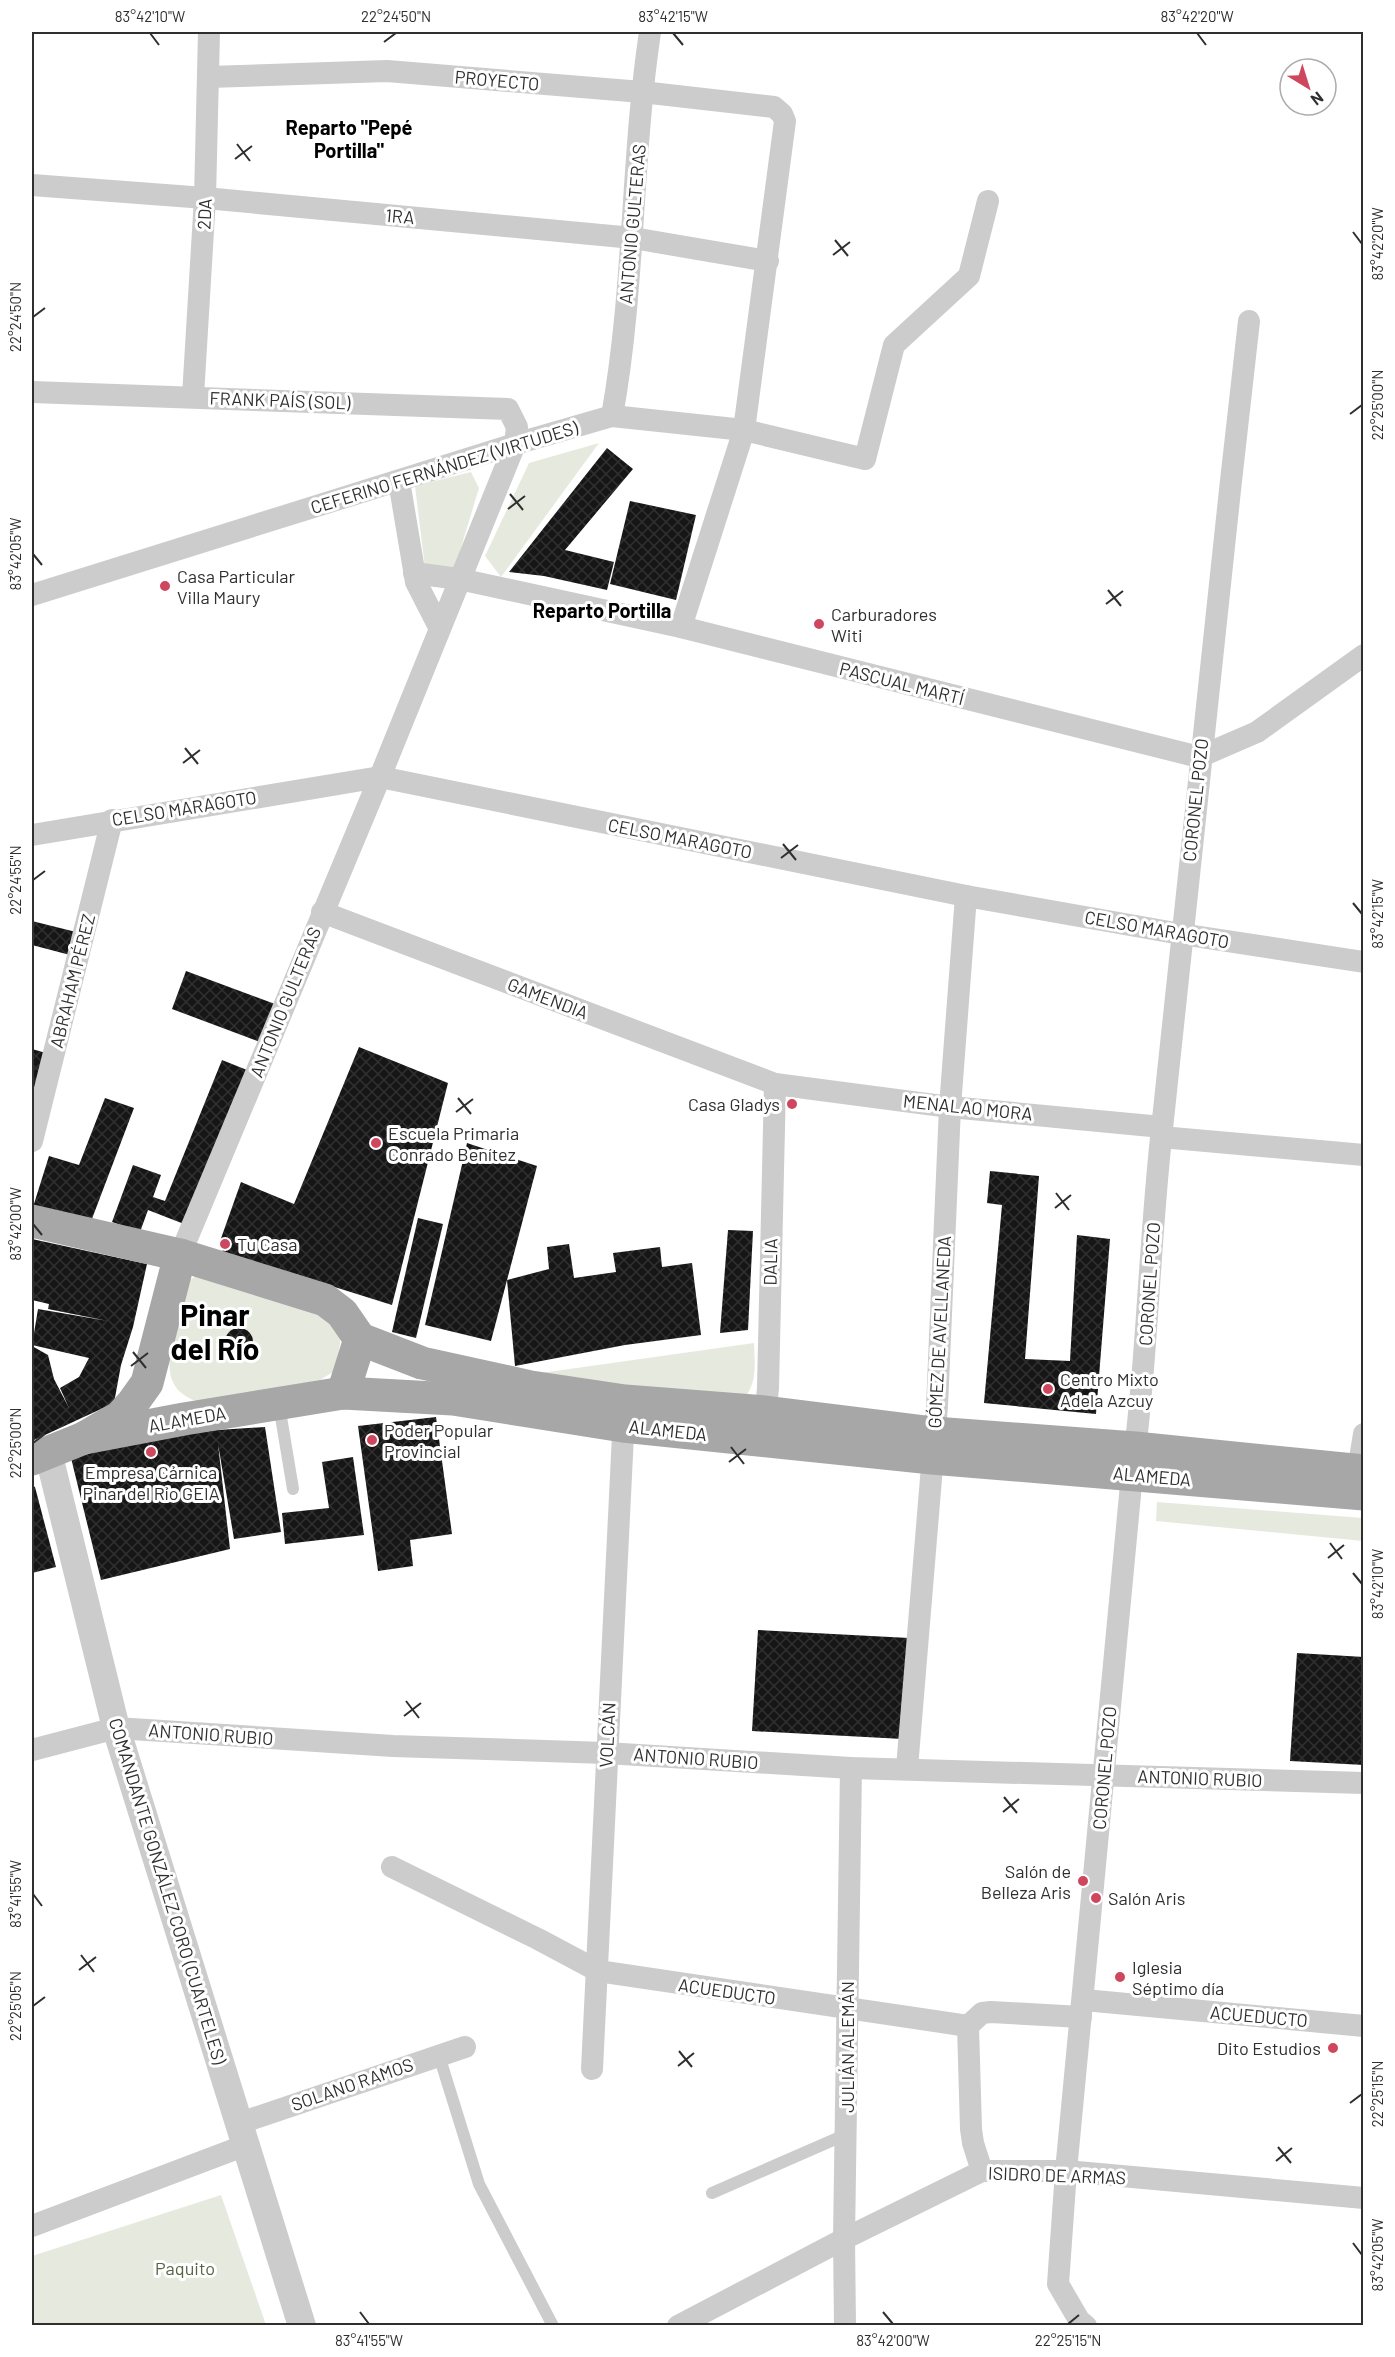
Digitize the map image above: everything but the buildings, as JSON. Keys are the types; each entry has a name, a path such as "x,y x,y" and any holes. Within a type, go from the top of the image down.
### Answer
{"main road":[{"path":"32,1221 180,1255 325,1300 342,1313 360,1339 343,1393"},
{"name":"ANTONIO GULTERAS","path":"84,1438 120,1417 147,1383 180,1255"},
{"name":"ALAMEDA","path":"360,1339 422,1363 531,1387 624,1413"},
{"path":"147,1383 158,1404 184,1419"},
{"name":"ALAMEDA","path":"84,1438 343,1393 453,1399 624,1413 933,1445 1360,1482"},
{"path":"40,1455 84,1438"}],"street":[{"name":"2DA","path":"193,396 205,198 209,32"},
{"name":"ANTONIO GULTERAS","path":"612,416 618,384 633,238 642,92 650,32"},
{"name":"PROYECTO","path":"208,77 387,71 642,92 774,107 782,114 785,121 768,261"},
{"name":"1RA","path":"32,185 205,198 633,238 768,261"},
{"name":"CEFERINO FERNÁNDEZ (VIRTUDES)","path":"32,596 399,481 516,435 612,416 744,430 865,459 894,345 969,276 988,201"},
{"path":"681,627 744,430 768,261"},
{"name":"CORONEL POZO","path":"1086,2325 1078,2320 1059,2284 1066,2171 1083,2008 1181,934 1249,321"},
{"name":"FRANK PAÍS (SOL)","path":"32,392 508,409 516,435"},
{"name":"ANTONIO GULTERAS","path":"180,1255 380,777 516,435"},
{"path":"399,481 416,582 439,627"},
{"name":"PASCUAL MARTÍ","path":"414,573 459,579 681,627 1199,757"},
{"path":"1199,757 1257,732 1364,655"},
{"name":"CELSO MARAGOTO","path":"32,835 380,777 966,896 1181,934 1364,962"},
{"name":"ABRAHAM PÉREZ","path":"32,1141 112,820"},
{"name":"GÓMEZ DE AVELLANEDA","path":"907,1768 933,1445 950,1107 966,896"},
{"name":"GAMENDIA","path":"322,912 775,1084"},
{"name":"MENALAO MORA","path":"775,1084 950,1107 1364,1155"},
{"name":"DALIA","path":"764,1426 768,1388 775,1084"},
{"name":"VOLCÁN","path":"592,2069 624,1413"},
{"path":"1360,1482 1364,1434"},
{"name":"COMANDANTE GONZÁLEZ CORO (CUARTELES)","path":"40,1455 116,1728 302,2325"},
{"name":"ANTONIO RUBIO","path":"32,1750 116,1728 393,1746 606,1753 851,1768 1364,1783"},
{"name":"JULIÁN ALEMÁN","path":"845,2325 844,2239 851,1768"},
{"name":"ACUEDUCTO","path":"392,1867 598,1971 968,2026 982,2013 1083,2008 1364,2026"},
{"path":"968,2026 971,2129 982,2171"},
{"name":"SOLANO RAMOS","path":"32,2226 243,2134 436,2056 465,2047"},
{"name":"ISIDRO DE ARMAS","path":"678,2325 982,2171 1066,2171 1364,2198"}],"lane":[{"path":"279,1404 293,1489"},
{"path":"436,2056 441,2062 479,2184 553,2325"},
{"path":"712,2193 847,2134"}],"green space":[{"path":"599,443 501,577 485,556 529,463"},
{"path":"471,472 479,488 453,574 425,568 415,486"},
{"path":"205,1272 336,1319 340,1339 333,1372 320,1380 200,1403 183,1394 174,1385 170,1372 173,1319 183,1288 192,1278"},
{"path":"754,1343 754,1376 750,1390 739,1405 541,1373"},
{"path":"1157,1502 1363,1518 1363,1541 1156,1521"},
{"name":"Paquito","path":"221,2195 266,2325 32,2325 32,2256"}],"place":[{"name":"Casa Particular Villa Maury","path":"165,586"},
{"name":"Carburadores Witi","path":"819,624"},
{"name":"Casa Gladys","path":"792,1104"},
{"name":"Escuela Primaria Conrado Benítez","path":"376,1143"},
{"name":"Tu Casa","path":"225,1244"},
{"name":"Centro Mixto Adela Azcuy","path":"1048,1389"},
{"name":"Poder Popular Provincial","path":"372,1440"},
{"name":"Empresa Cárnica Pinar del Río GEIA","path":"151,1452"},
{"name":"Salón de Belleza Aris","path":"1083,1881"},
{"name":"Salón Aris","path":"1096,1898"},
{"name":"Iglesia Séptimo día","path":"1120,1977"},
{"name":"Dito Estudios","path":"1333,2048"}],"district":[{"name":"Reparto \"Pepé Portilla\"","path":"349,138"},
{"name":"Reparto Portilla","path":"602,610"},
{"name":"Pinar del Río","path":"215,1331"}]}
